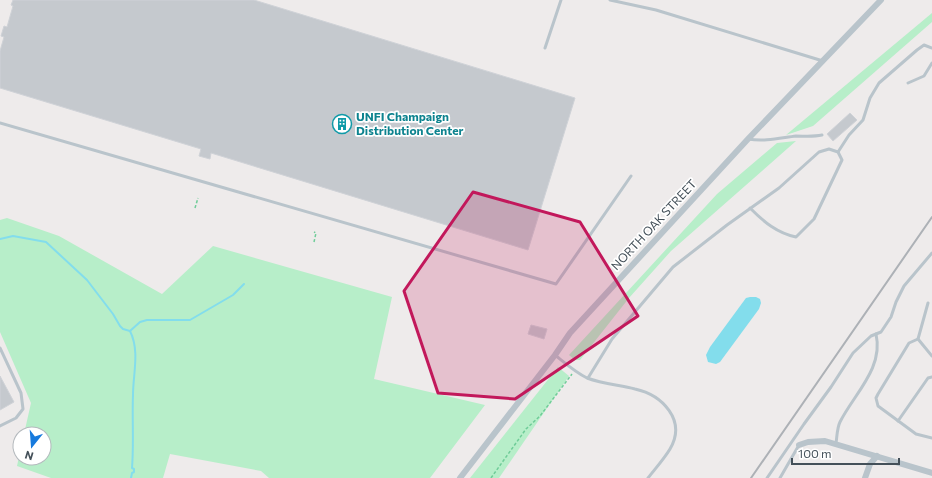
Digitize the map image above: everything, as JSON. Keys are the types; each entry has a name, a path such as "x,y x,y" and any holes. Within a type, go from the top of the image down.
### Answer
{"street":[{"name":"NORTH OAK STREET","path":"460,478 555,355 570,333 748,139 881,0"},
{"path":"799,445 815,441 836,443 932,473"},
{"path":"865,478 870,464 877,456"}],"lane":[{"path":"545,48 561,0"},
{"path":"610,0 656,10 823,61"},
{"path":"838,152 849,135 863,120 870,98 879,83 924,45 932,48"},
{"path":"908,83 924,76 932,63"},
{"path":"0,123 556,284 631,176"},
{"path":"748,139 757,141 796,136 822,135"},
{"path":"588,378 612,339 673,267 750,208 779,188 819,152 829,149 838,152 842,160 814,219 796,237 786,235 765,223 750,208"},
{"path":"767,478 831,388 852,353 871,336 881,332 891,317 904,286 932,253"},
{"path":"918,339 928,303"},
{"path":"836,443 840,423 868,377 875,361 878,342 876,334"},
{"path":"918,339 932,356"},
{"path":"918,339 909,343 876,398 878,406 916,434 932,438"},
{"path":"0,348 21,393 23,408 16,418 0,426"},
{"path":"555,355 574,371 588,378 605,384 644,392 654,396 669,410 675,420 675,437 670,449 648,478"},
{"path":"898,421 928,378 932,377"},
{"path":"780,478 799,445"}],"path":[{"path":"195,208 198,198"},
{"path":"314,232 316,233 314,242"},
{"path":"491,478 526,429 540,416 574,371"}],"highlighted area":[{"path":"473,192 580,222 638,316 515,399 438,393 404,291"}],"green space":[{"path":"932,13 932,22 813,126 786,135"},
{"path":"796,141 671,251 629,298 580,360 575,360 569,355 717,194 777,143"},
{"path":"7,218 59,236 162,294 213,246 392,297 374,379 485,405 430,478 269,478 261,471 170,454 163,478 51,478 17,466 52,466 52,426 26,426 31,403 0,332 0,220"},
{"path":"558,367 569,376 499,478 470,478"}],"water":[{"path":"750,297 760,299 761,303 759,309 720,362 716,364 708,362 706,355 710,347 746,298"}],"building":[{"name":"UNFI Champaign Distribution Center","path":"13,0 254,0 575,98 528,250 211,153 210,159 199,156 201,149 0,88 0,51 4,37 1,36 4,26 7,27 13,6 11,5"},
{"path":"850,113 857,120 833,141 827,134"},
{"path":"531,325 547,329 544,339 528,334"},
{"path":"0,376 14,402 0,410"}],"waterway":[{"path":"0,239 13,236 46,242 87,280 113,314 120,326 123,329 130,331 135,346 132,468 134,469 134,472 132,473 131,478"},
{"path":"130,331 140,322 147,320 190,320 233,295 244,284"}],"railway":[{"path":"751,478 932,217"}],"place":[{"name":"UNFI Champaign Distribution Center","path":"342,124"}]}
